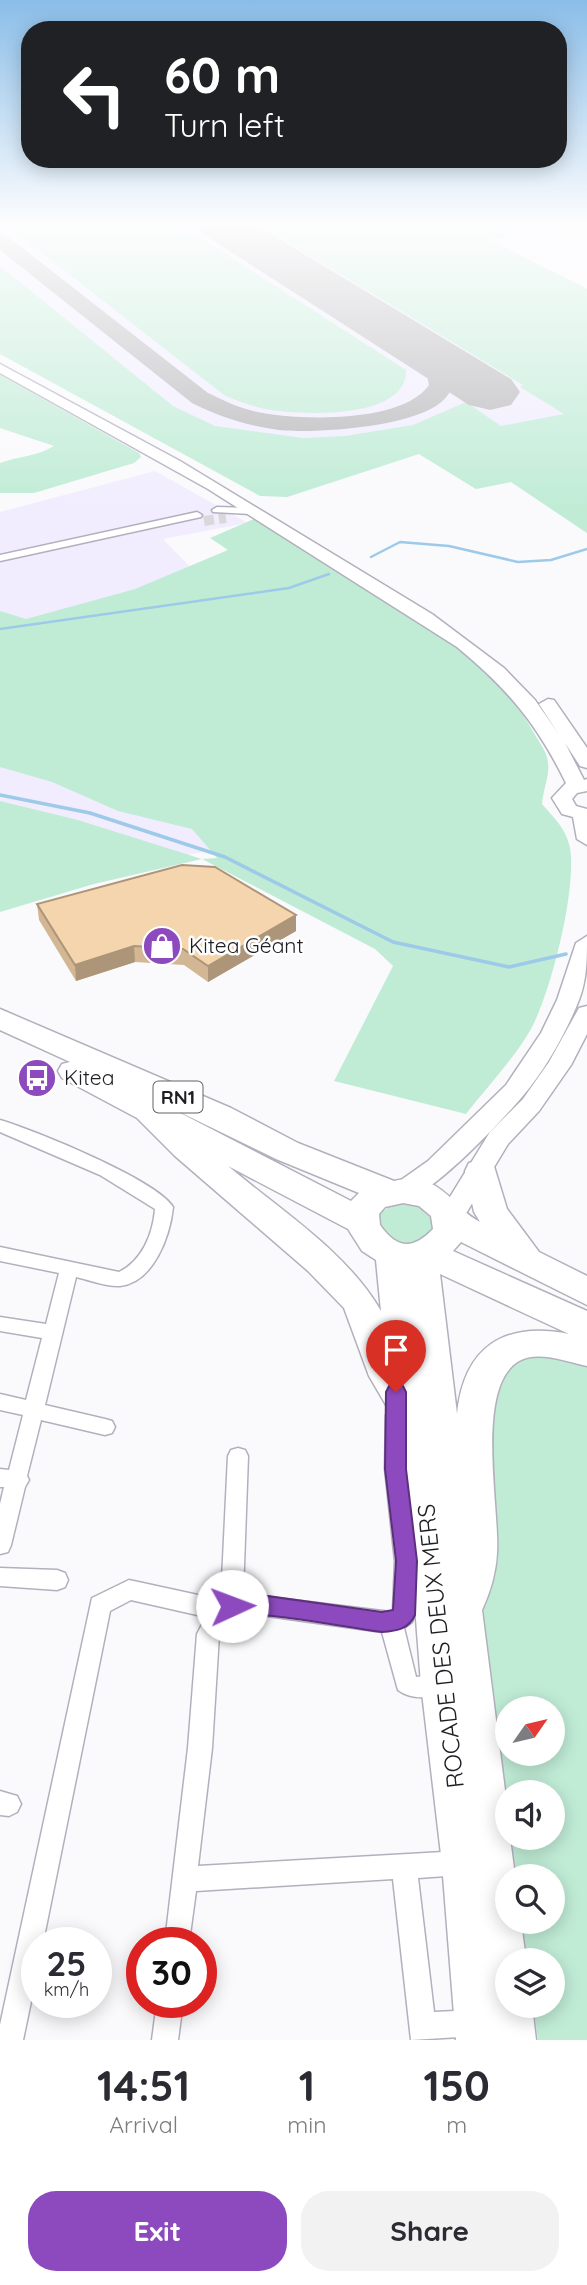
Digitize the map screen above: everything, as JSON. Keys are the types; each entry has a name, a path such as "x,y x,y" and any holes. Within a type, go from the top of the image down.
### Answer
{"highway":[{"name":"RN1","path":"0,1018 220,1116 287,1151 355,1180 429,1196 443,1205 451,1220 587,1292"},
{"name":"RN1","path":"0,1038 144,1106 361,1221 367,1238 413,1254 587,1327"},
{"path":"144,1106 186,1148 320,1262 350,1292 368,1320 387,1376 403,1402"},
{"path":"481,1171 491,1212 507,1236 530,1262"},
{"path":"355,1180 386,1179 431,1172"},
{"path":"361,1221 369,1203 396,1191"},
{"path":"413,1254 445,1241 451,1220"},
{"name":"ROCADE DES DEUX MERS","path":"413,1254 403,1402 428,1515 442,1684 490,2034"},
{"name":"ROCADE DES DEUX MERS","path":"413,1254 462,1619 490,2034"},
{"path":"462,1619 477,1553 475,1422 481,1380 498,1355 511,1348 544,1343 587,1352"}],"street":[{"path":"0,359 432,606 479,637 541,696 587,762"},
{"path":"0,368 170,456 226,509 255,514 420,612 486,659 520,694 547,729 582,786 563,794 563,802 569,810 584,815 587,839"},
{"path":"0,558 172,521 201,518"},
{"path":"396,1191 431,1172 514,1091 552,1034 568,1000 587,943"},
{"path":"451,1220 499,1138 531,1105 559,1065 587,1013"},
{"path":"0,1126 90,1164 164,1207 164,1219 145,1259 128,1278 119,1279 69,1270 0,1254"},
{"path":"0,1545 9,1479 36,1409 69,1270"},
{"path":"0,1324 54,1333"},
{"path":"0,1402 105,1427"},
{"path":"179,1927 200,1748 205,1653 215,1619 229,1609 246,1603 391,1622 404,1615 407,1590 395,1469 403,1402"},
{"path":"229,1609 237,1456"},
{"path":"0,1577 57,1580"},
{"path":"10,2040 100,1605 115,1594 129,1590 229,1609"},
{"path":"391,1622 406,1683 412,1688 442,1684"},
{"path":"184,1879 465,1863"},
{"path":"404,1866 423,2033 490,2034"},
{"path":"165,2040 168,2018"}],"shaded area":[{"path":"0,317 587,317 587,533 511,482 476,489 419,454 287,497 0,334"},
{"path":"155,471 248,523 163,539 197,574 358,815 188,855 0,907 0,512"}],"green space":[{"path":"0,317 63,317 173,406 215,426 303,438 345,436 413,425 466,402 501,426 564,414 520,387 523,385 411,317 587,317 587,533 511,482 476,489 419,454 287,497 260,496 0,354"},
{"path":"124,317 324,317 406,370 402,387 389,398 371,406 348,411 301,413 265,409 224,395"},
{"path":"0,375 139,453 141,457 134,463 34,493 0,493 0,463 54,446 0,428"},
{"path":"254,519 408,611 446,637 480,665 510,697 542,747 548,767 542,804 566,835 571,866 561,940 547,991 531,1029 466,1114 334,1081 393,966 375,949 202,859 217,858 192,829 118,811 52,782 0,767 0,611 26,619 135,589 228,550 210,538"},
{"path":"0,801 78,820 202,859 94,884 0,912"},
{"path":"392,1205 417,1206 433,1220 434,1230 422,1245 385,1243 375,1217"},
{"path":"527,1345 587,1365 587,2040 538,2040 535,2018 565,2018 565,1948 525,1948 524,1934 565,1934 565,1864 514,1864 513,1850 565,1850 565,1780 502,1780 500,1766 565,1766 565,1696 495,1696 495,1726 481,1623 493,1555 489,1416 507,1372"}],"building":[{"name":"Kitea Géant","path":"182,865 215,867 296,915 208,966 183,949 134,946 75,965 37,904"}],"waterway":[{"path":"371,557 400,542 449,546 518,562 551,560 587,549"},
{"path":"0,629 289,588 329,574"},
{"path":"0,795 90,813 225,857 393,942 509,967 566,954"}],"taxiway":[{"path":"98,317 200,398 250,418 279,423 309,425 369,420 396,414 430,398 440,385 440,376 434,365 412,343"}],"runway":[{"path":"370,317 490,392"}],"tunnel":[{"path":"204,521 226,518"}],"place":[{"name":"Kitea Géant","path":"162,946"},
{"name":"Kitea","path":"37,1078"}],"route":[{"path":"232,1606 246,1603 276,1606 382,1622 395,1622 404,1615 406,1561 395,1469 396,1392"}]}
